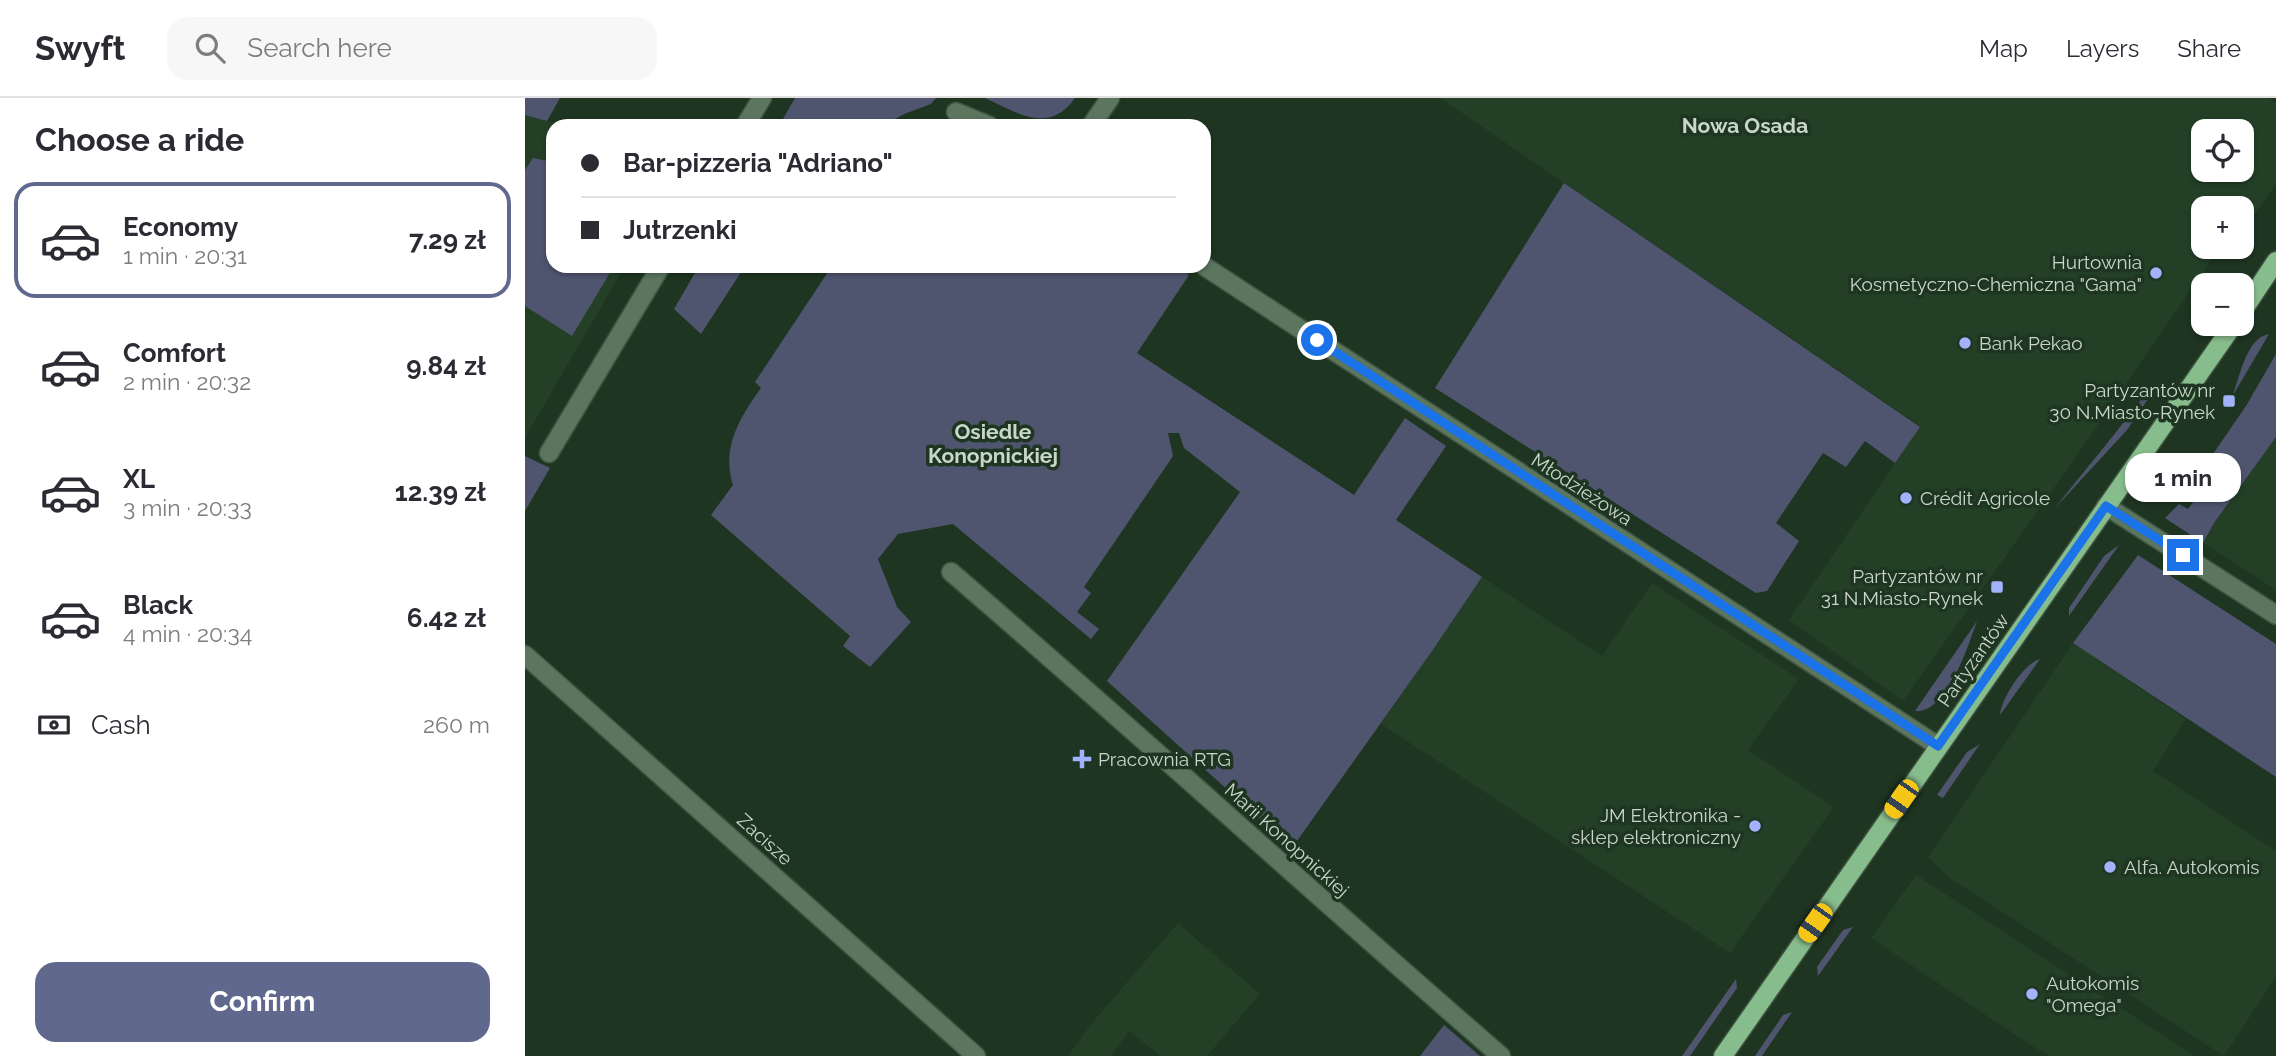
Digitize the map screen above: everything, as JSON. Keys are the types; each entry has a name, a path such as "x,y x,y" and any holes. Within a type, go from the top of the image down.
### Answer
{"main road":[{"path":"2254,295 2276,261"},
{"name":"Partyzantów","path":"1723,1056 2226,336"}],"street":[{"path":"749,119 762,98"},
{"path":"1096,119 1110,98"},
{"path":"956,112 973,119"},
{"name":"Młodzieżowa","path":"1211,271 1938,746"},
{"path":"549,453 657,273"},
{"path":"2106,506 2276,615"},
{"name":"Marii Konopnickiej","path":"951,572 1501,1056"},
{"name":"Zacisze","path":"525,655 976,1056"}],"shaded area":[{"path":"525,98 560,98 546,121 525,115"},
{"path":"795,98 936,98 931,104 895,119 783,119"},
{"path":"985,98 1075,98 1055,116 1033,118"},
{"path":"1440,98 2269,98 2276,103 2276,184 2254,216 2254,196 2191,196 2191,259 2212,259 2202,273 2191,273 2191,289 1903,701 1789,620 1920,426"},
{"path":"525,115 546,120 546,273 621,273 525,438"},
{"path":"533,158 546,161 546,273 610,273 572,336 525,306 525,170"},
{"path":"1564,183 1920,427 1895,463 1865,441 1846,467 1823,453 1776,523 1799,541 1767,591 1756,593 1435,388"},
{"path":"695,273 740,273 701,334 674,309"},
{"path":"827,273 1186,273 1189,275 1137,353 1354,495 1405,418 1446,446 1396,520 1482,577 1292,848 1107,681 1240,492 1184,448 1179,433 1168,433 1173,456 1084,587 1091,593 1077,612 1099,629 1091,639 953,524 898,534 878,559 897,607 911,622 870,667 843,646 850,636 711,515 733,485 729,458 731,446 746,410 761,388 755,382"},
{"path":"2269,334 2232,397 2249,350 2261,337"},
{"path":"2276,354 2276,437 2214,523 2203,543 2165,518 2179,504 2188,509 2204,487 2195,480 2246,406"},
{"path":"2151,386 2148,399 2127,430 2055,508 2116,432"},
{"path":"2276,437 2276,590 2203,543 2214,523"},
{"path":"525,456 550,468 525,511"},
{"path":"2119,545 2069,616 2069,608 2104,556"},
{"path":"2138,555 2276,644 2276,777 2073,643"},
{"path":"1482,577 1602,656 1652,583 1799,679 1748,750 1834,807 1730,953 1381,724"},
{"path":"1977,621 1955,677 1937,702 1926,709 1915,711"},
{"path":"2073,643 2186,719 2153,771 2276,851 2276,977 2224,1056 1948,877 1928,857"},
{"path":"2040,659 2000,715 2004,700 2014,682 2027,667"},
{"path":"1980,744 1943,798 1937,795 1967,752"},
{"path":"1916,875 2195,1056 2049,1056 2026,1042 1871,938"},
{"path":"1178,923 1260,994 1207,1056 1160,1056 1129,1031 1111,1056 1068,1056 1092,1023"},
{"path":"1853,927 1818,976 1817,967 1843,930"},
{"path":"1736,979 1737,988 1690,1056 1682,1056"},
{"path":"1792,1012 1762,1056 1755,1056 1783,1015"},
{"path":"1444,1025 1480,1056 1420,1056"}],"place":[{"name":"Hurtownia Kosmetyczno-Chemiczna \"Gama\"","path":"2156,273"},
{"name":"Bank Pekao","path":"1965,343"},
{"name":"Partyzantów nr 30 N.Miasto-Rynek","path":"2229,401"},
{"name":"Crédit Agricole","path":"1906,498"},
{"name":"Partyzantów nr 31 N.Miasto-Rynek","path":"1997,587"},
{"name":"Pracownia RTG","path":"1082,759"},
{"name":"JM Elektronika - sklep elektroniczny","path":"1755,826"},
{"name":"Alfa. Autokomis","path":"2110,867"},
{"name":"Autokomis \"Omega\"","path":"2032,994"}],"district":[{"name":"Nowa Osada","path":"1745,126"},
{"name":"Osiedle Konopnickiej","path":"993,444"}],"route":[{"path":"1317,340 1938,746 2106,506 2183,555"}]}
